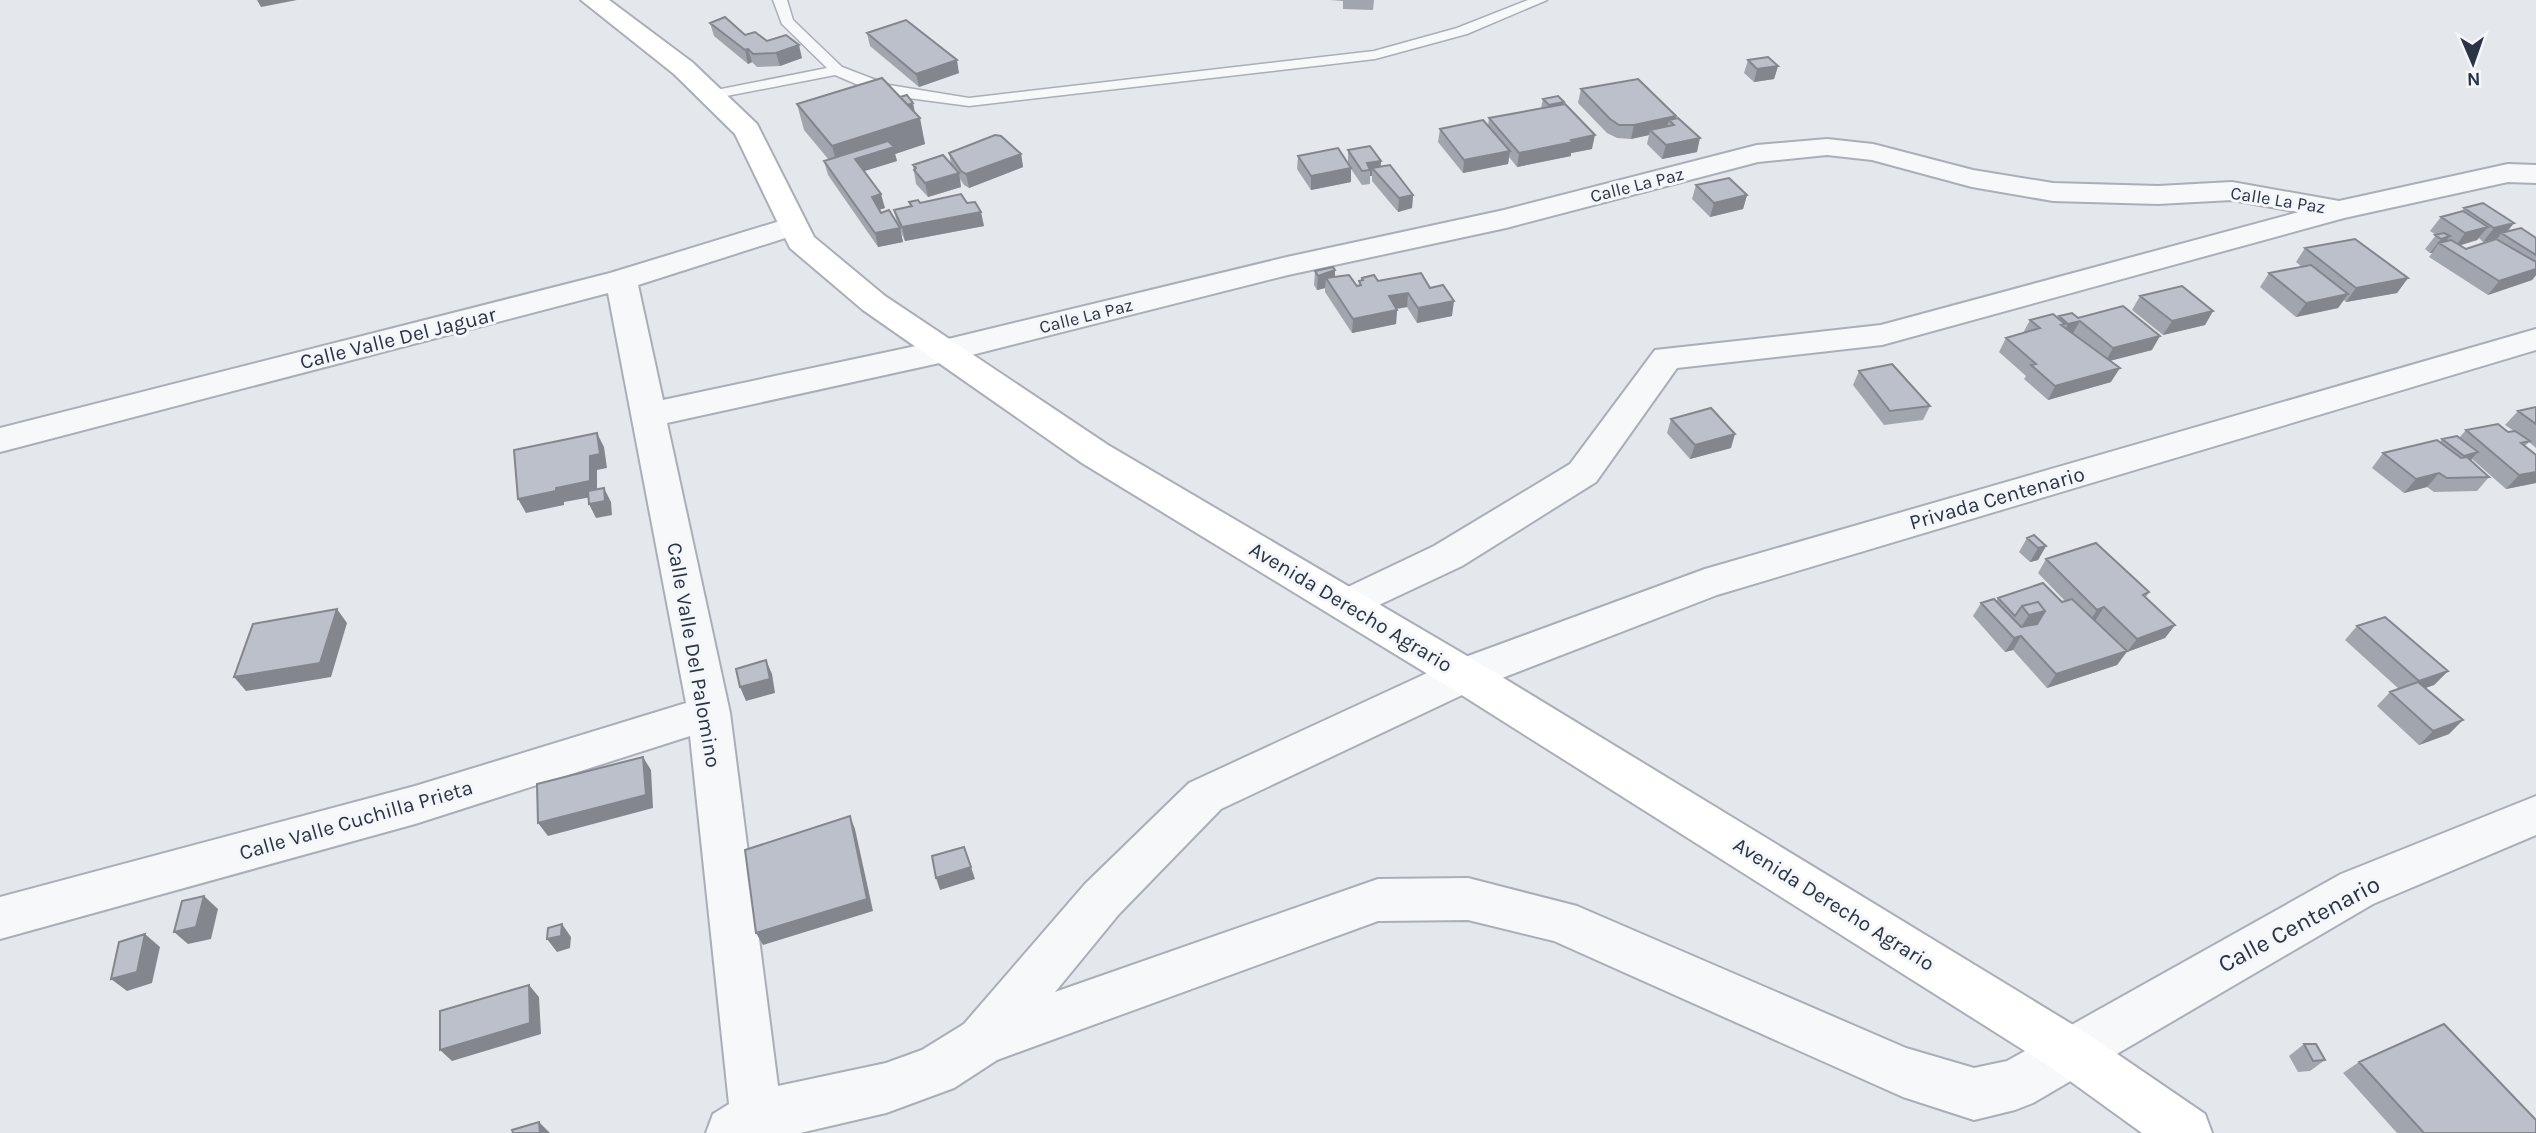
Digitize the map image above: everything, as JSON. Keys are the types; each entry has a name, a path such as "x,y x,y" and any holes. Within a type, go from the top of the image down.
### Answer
{"street":[{"name":"Avenida Derecho Agrario","path":"593,0 683,68 747,130 802,242 874,303 1095,454 1464,675 2070,1051 2186,1133"},
{"name":"Calle La Paz","path":"649,415 944,351 1287,266 1506,219 1757,154 1826,147 1873,152 1972,178 2053,192 2158,195 2232,191 2339,210"},
{"path":"1348,605 1448,556 1583,472 1667,358 1882,335 2339,210 2508,173 2536,174"},
{"name":"Calle Valle Del Jaguar","path":"0,440 621,280 793,226"},
{"name":"Calle Valle Del Palomino","path":"621,280 709,713 744,1125"},
{"name":"Privada Centenario","path":"982,1041 1102,899 1205,796 1464,675 1705,584 2536,338"},
{"name":"Calle Valle Cuchilla Prieta","path":"0,918 415,805 709,713"},
{"name":"Calle Centenario","path":"982,1041 1378,900 1468,899 1560,920 1903,1072 1974,1094 2015,1085 2070,1051 2357,889 2536,815"},
{"path":"744,1125 886,1088 936,1070 982,1041"}],"lane":[{"path":"780,0 787,21 836,69 855,80 920,97 969,102 1376,55 1462,31 1540,0"},
{"path":"711,95 836,69"}],"building":[{"path":"725,17 745,35 755,32 767,41 786,35 799,45 776,53 753,54 710,23"},
{"path":"906,20 957,60 916,74 867,33"},
{"path":"1768,57 1778,66 1757,69 1748,60"},
{"path":"882,78 920,118 832,146 797,104"},
{"path":"1638,79 1676,116 1634,125 1619,125 1581,89"},
{"path":"907,95 913,103 908,105 900,97"},
{"path":"1558,96 1564,102 1549,105 1543,99"},
{"path":"1565,104 1595,135 1519,153 1489,118"},
{"path":"1678,118 1700,138 1666,145 1650,130 1674,125 1669,120"},
{"path":"1483,120 1510,151 1464,160 1440,129"},
{"path":"995,135 1001,136 1021,154 966,174 961,171 949,153"},
{"path":"888,141 894,147 855,159 881,194 872,197 881,213 889,210 900,228 875,233 824,161"},
{"path":"1370,146 1381,161 1367,163 1370,170 1362,171 1348,150"},
{"path":"1338,148 1351,168 1311,176 1298,156"},
{"path":"943,155 959,173 925,183 913,165"},
{"path":"1390,165 1413,195 1399,198 1372,168"},
{"path":"1729,178 1747,195 1714,203 1696,185"},
{"path":"961,194 967,203 975,202 981,212 902,227 894,210 912,206 909,202 918,200 920,203"},
{"path":"2483,203 2514,223 2494,228 2464,208"},
{"path":"2463,211 2488,227 2465,233 2441,217"},
{"path":"2521,228 2536,238 2536,255 2501,233"},
{"path":"2444,233 2450,236 2441,239 2435,235"},
{"path":"2355,239 2408,278 2356,288 2305,248"},
{"path":"2496,239 2536,262 2536,269 2499,281 2439,243 2451,240 2466,249"},
{"path":"2311,265 2348,294 2306,303 2269,273"},
{"path":"1333,267 1335,270 1318,276 1315,271"},
{"path":"1421,273 1430,288 1443,285 1454,301 1418,308 1408,293 1389,296 1397,310 1353,319 1326,278 1349,275 1357,286 1361,285 1359,281 1363,280 1362,278 1374,275 1378,281"},
{"path":"2182,286 2213,311 2172,321 2140,296"},
{"path":"2123,306 2160,336 2113,348 2080,321 2068,324 2059,316 2072,313 2078,318"},
{"path":"2053,314 2065,324 2061,325 2120,368 2055,386 2031,365 2036,364 2006,338 2040,328 2030,320"},
{"path":"1892,364 1930,406 1890,411 1859,371"},
{"path":"2536,407 2536,424 2518,411"},
{"path":"1711,408 1735,434 1695,445 1671,419"},
{"path":"2498,424 2508,432 2515,431 2530,441 2521,443 2536,455 2536,472 2519,475 2466,430"},
{"path":"597,433 600,454 590,456 590,481 518,499 514,450"},
{"path":"2457,436 2478,452 2464,456 2442,439"},
{"path":"2437,440 2461,458 2467,457 2489,477 2447,478 2439,473 2416,479 2383,453"},
{"path":"604,488 605,501 589,504 588,491"},
{"path":"2034,535 2046,546 2038,548 2027,538"},
{"path":"2096,543 2149,592 2143,595 2175,625 2137,639 2104,607 2097,610 2046,559"},
{"path":"2043,583 2062,602 2072,599 2127,651 2056,674 2021,636 2014,638 1981,603 1994,599 2021,627 2037,624 2045,611 2038,602 2022,606 2015,616 1998,598"},
{"path":"2038,602 2045,611 2029,615 2022,606"},
{"path":"337,609 320,663 234,677 253,624"},
{"path":"2385,617 2448,671 2419,681 2357,626"},
{"path":"766,660 770,679 740,687 736,669"},
{"path":"2418,682 2463,720 2433,731 2390,692"},
{"path":"643,757 646,795 538,823 537,784"},
{"path":"850,816 867,899 756,933 745,850"},
{"path":"964,847 971,867 936,878 932,856"},
{"path":"204,896 196,927 174,932 182,901"},
{"path":"562,924 561,936 547,939 548,928"},
{"path":"145,934 137,972 111,979 119,942"},
{"path":"529,985 530,1023 440,1050 440,1011"},
{"path":"2444,1024 2536,1120 2536,1133 2424,1133 2359,1062"},
{"path":"2304,1044 2316,1044 2325,1060 2313,1061"},
{"path":"539,1122 540,1133 513,1133 512,1130"}]}
